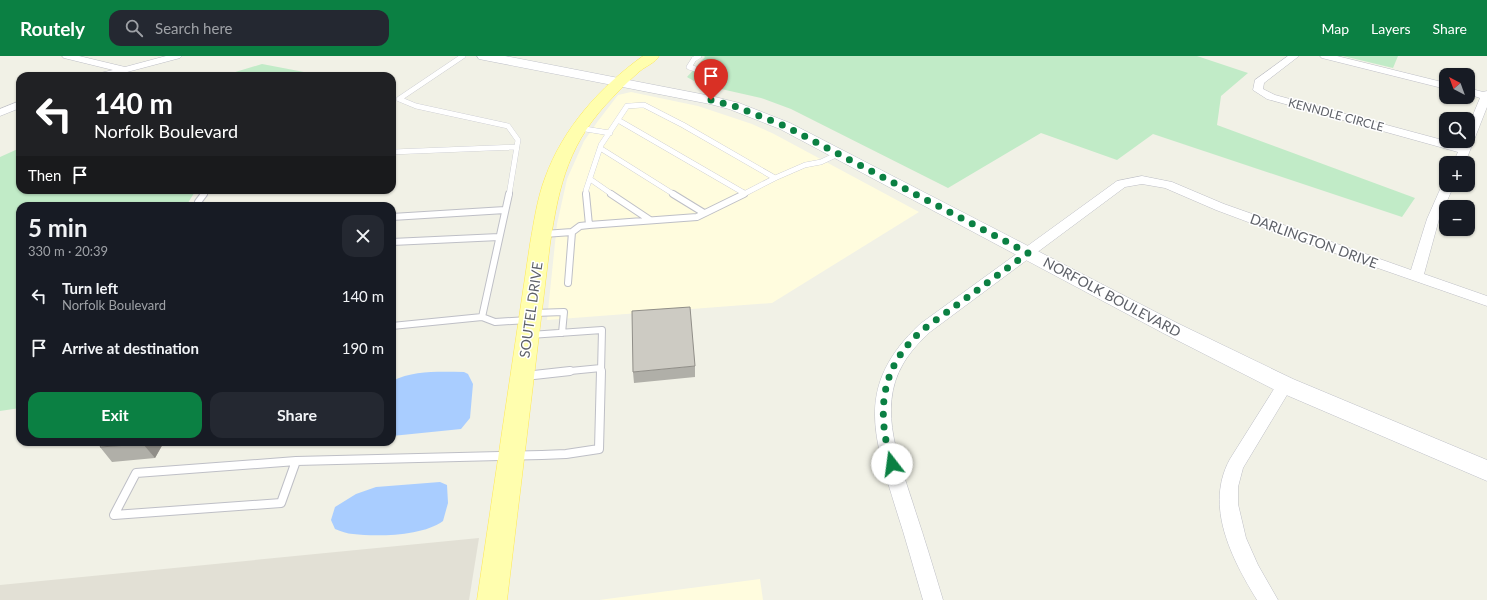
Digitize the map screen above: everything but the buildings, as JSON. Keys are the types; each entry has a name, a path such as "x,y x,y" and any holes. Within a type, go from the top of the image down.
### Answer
{"main road":[{"name":"SOUTEL DRIVE","path":"492,600 546,206 554,178 563,156 579,128 597,104 652,56"}],"street":[{"path":"67,56 124,69"},
{"path":"114,72 177,56"},
{"name":"NORFOLK BOULEVARD","path":"484,56 687,95 734,106 785,126 1170,328 1285,385 1487,471"},
{"name":"KENNDLE CIRCLE","path":"1294,56 1260,82 1258,90 1271,97 1465,150"},
{"path":"1325,56 1439,84"},
{"path":"1462,156 1487,95 1475,92"},
{"path":"0,113 16,106"},
{"name":"DARLINGTON DRIVE","path":"1028,253 1121,184 1142,180 1168,185 1220,207 1281,230 1487,301"},
{"path":"1416,277 1433,219 1445,192"},
{"path":"933,600 887,449 883,422 883,401 887,380 895,362 907,345 1028,253"},
{"path":"1268,600 1251,572 1236,540 1229,513 1229,489 1233,472 1285,385"}],"lane":[{"path":"399,99 463,56"},
{"path":"700,56 694,59 689,67 725,78"},
{"path":"396,99 416,106 508,126 518,140 508,199 482,317"},
{"path":"589,225 586,190 600,148 627,106 644,106 683,125 774,178"},
{"path":"618,120 744,193"},
{"path":"579,128 610,133"},
{"path":"396,152 517,147"},
{"path":"600,148 704,213"},
{"path":"542,234 572,232 580,226 589,225 697,217 774,178 805,165 821,162 838,154"},
{"path":"590,180 650,220"},
{"path":"396,217 505,210"},
{"path":"568,283 572,232"},
{"path":"396,242 499,238"},
{"path":"529,323 564,312 562,333"},
{"path":"296,461 281,504 114,515 136,473 296,461 566,454 599,449 602,330 562,333 529,323 495,322 482,317 396,326"},
{"path":"522,376 601,368"}],"shaded area":[{"path":"631,92 698,106 752,124 774,134 919,212 772,303 547,320 557,224 567,179 584,141 598,121 618,95"},
{"path":"479,538 469,600 0,600 0,585"},
{"path":"760,579 763,600 599,600"}],"green space":[{"path":"704,56 1197,56 1248,73 1221,96 1217,125 1415,198 1402,217 1153,134 1117,160 1041,133 948,188 791,109 761,98 699,84 687,77 705,57"},
{"path":"1343,56 1398,56 1393,68"},
{"path":"262,64 304,72 235,72"},
{"path":"16,150 16,194 194,194 188,202 16,202 16,409 0,411 0,157"}],"water":[{"path":"464,372 468,374 473,384 470,418 461,429 396,436 396,379 418,373"},
{"path":"440,482 447,485 448,503 443,521 424,530 387,535 351,534 335,529 331,520 335,507 356,494 376,487"}],"route":[{"path":"711,100 734,106 785,126 1028,253 925,328 907,345 895,362 887,380 883,401 883,422 887,449 892,464"}]}
